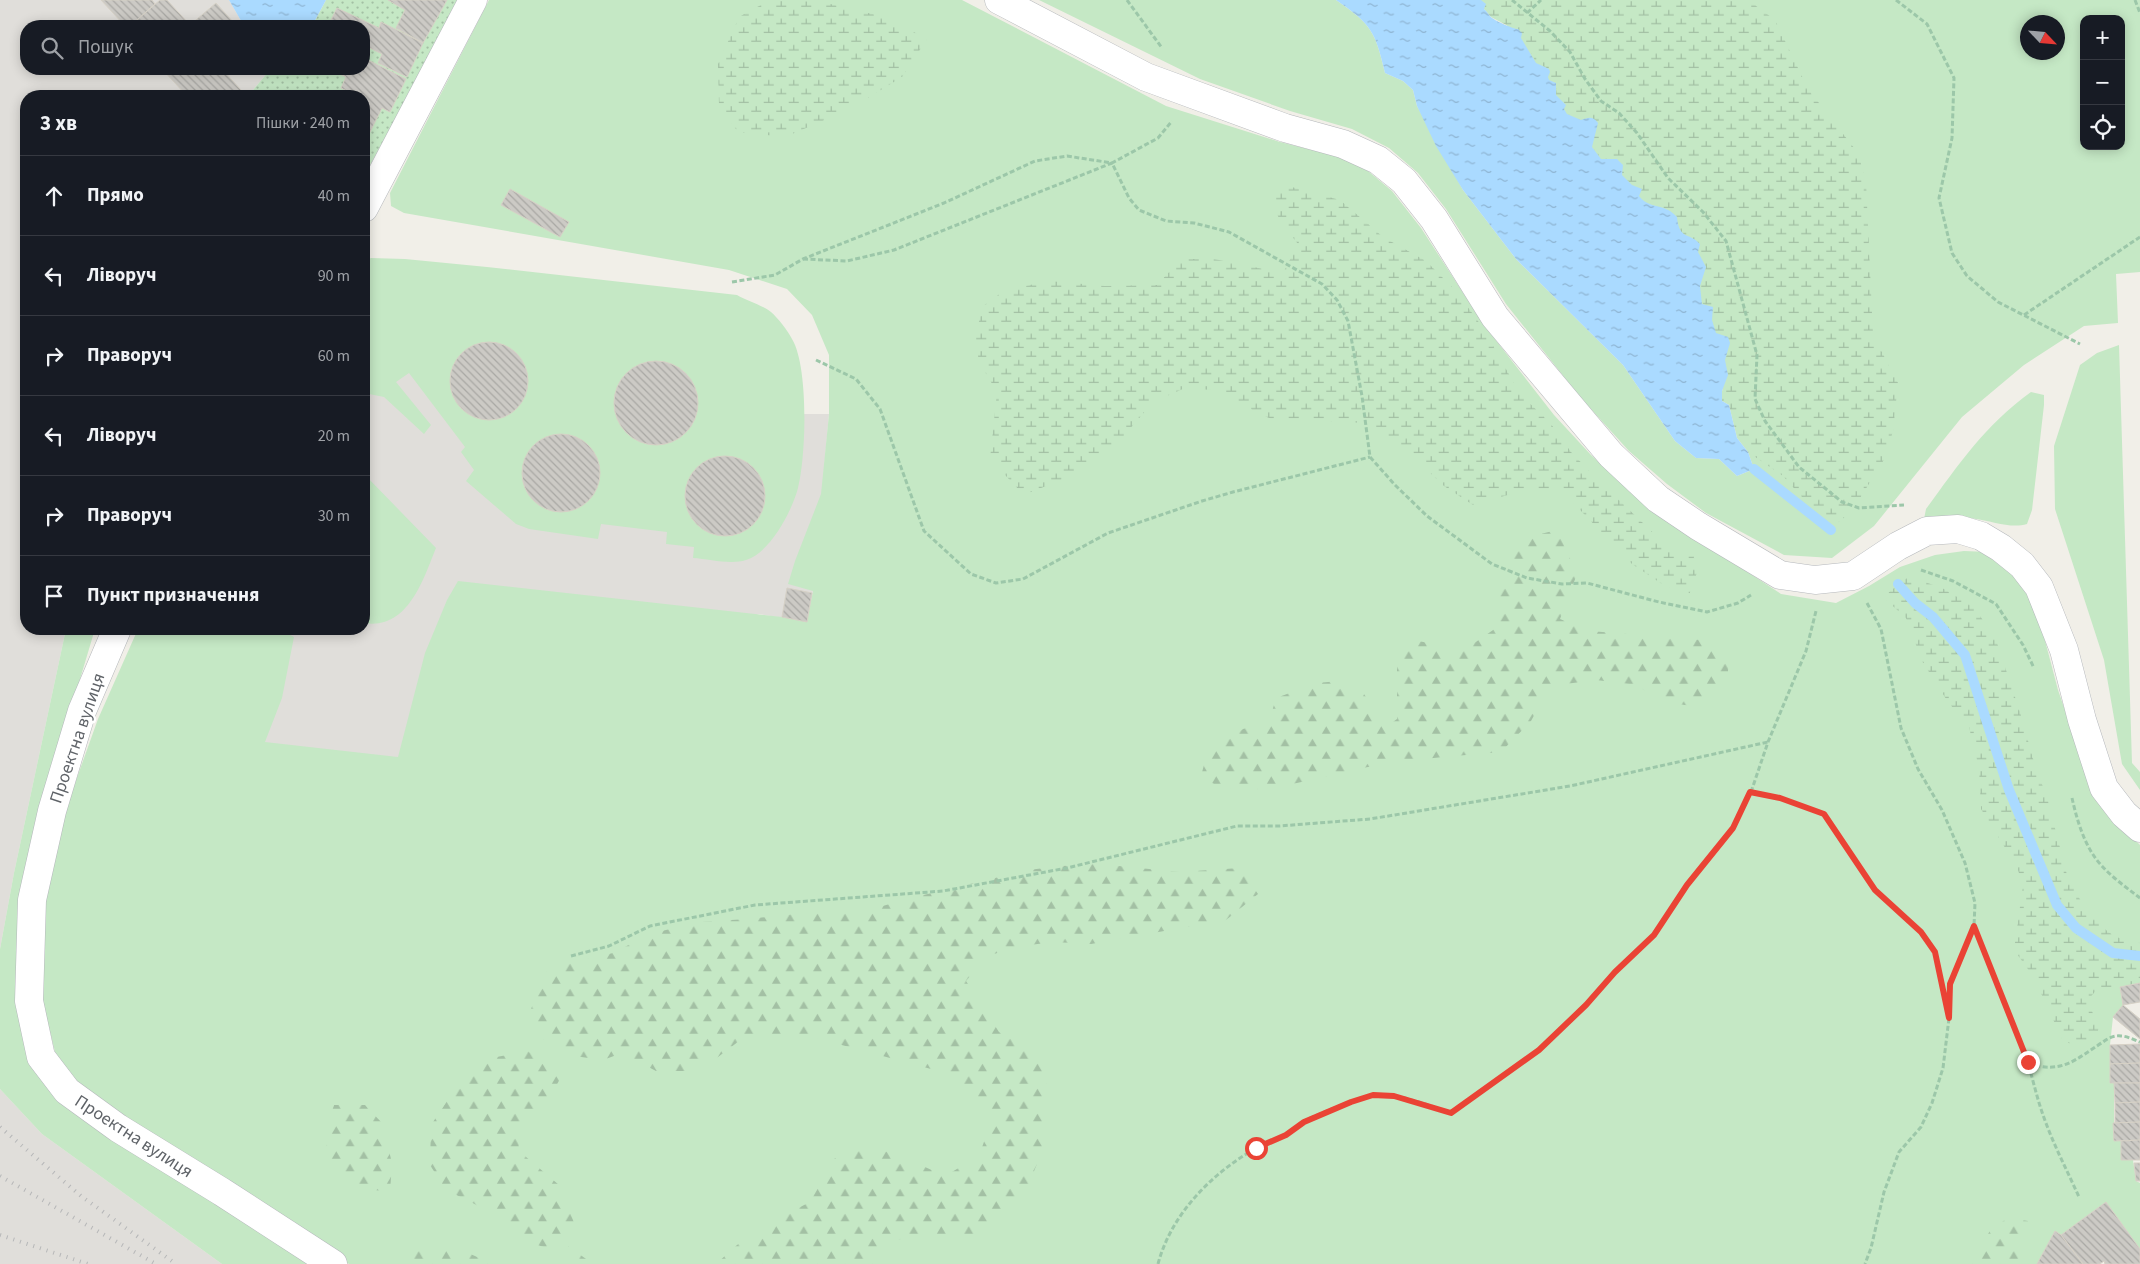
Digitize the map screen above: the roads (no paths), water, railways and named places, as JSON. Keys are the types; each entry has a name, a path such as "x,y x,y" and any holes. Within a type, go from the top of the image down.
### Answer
{"lane":[{"path":"370,197 473,0"},
{"path":"999,0 1146,77 1285,128 1343,144 1378,160 1404,181 1434,219 1495,317 1612,455 1658,498 1698,526 1780,575 1816,580 1853,576 1898,546 1927,531 1958,529 1981,536 2022,565 2039,586 2064,650 2082,720 2104,788 2124,814 2140,828"},
{"name":"Проектна вулиця","path":"114,635 82,711 52,811 32,900 29,1001 41,1057 67,1091 118,1128 222,1192 333,1264"}],"water":[{"path":"229,0 326,0 315,20 241,20"},
{"path":"1336,0 1481,0 1486,4 1484,9 1492,18 1518,29 1522,33 1521,38 1536,63 1549,69 1549,80 1556,83 1556,95 1566,105 1564,109 1567,114 1581,120 1593,118 1598,123 1592,147 1601,159 1617,159 1623,165 1622,175 1632,185 1642,189 1639,196 1649,204 1672,212 1677,217 1682,232 1700,244 1698,252 1706,267 1700,286 1702,304 1713,307 1712,320 1716,333 1728,337 1730,343 1725,360 1728,375 1722,391 1722,401 1729,405 1737,438 1748,452 1754,469 1737,476 1719,459 1696,458 1675,441 1623,365 1516,259 1463,190 1436,146 1417,106 1413,90 1403,81 1385,73 1375,38 1370,30 1365,23"}],"waterway":[{"path":"1754,469 1831,530"},
{"path":"1898,584 1915,603 1933,617 1965,655 2009,790 2057,905 2076,928 2113,953 2140,956"}],"railway":[{"path":"0,1127 81,1196 176,1264"},
{"path":"0,1176 156,1264"},
{"path":"0,1235 88,1264"}]}
